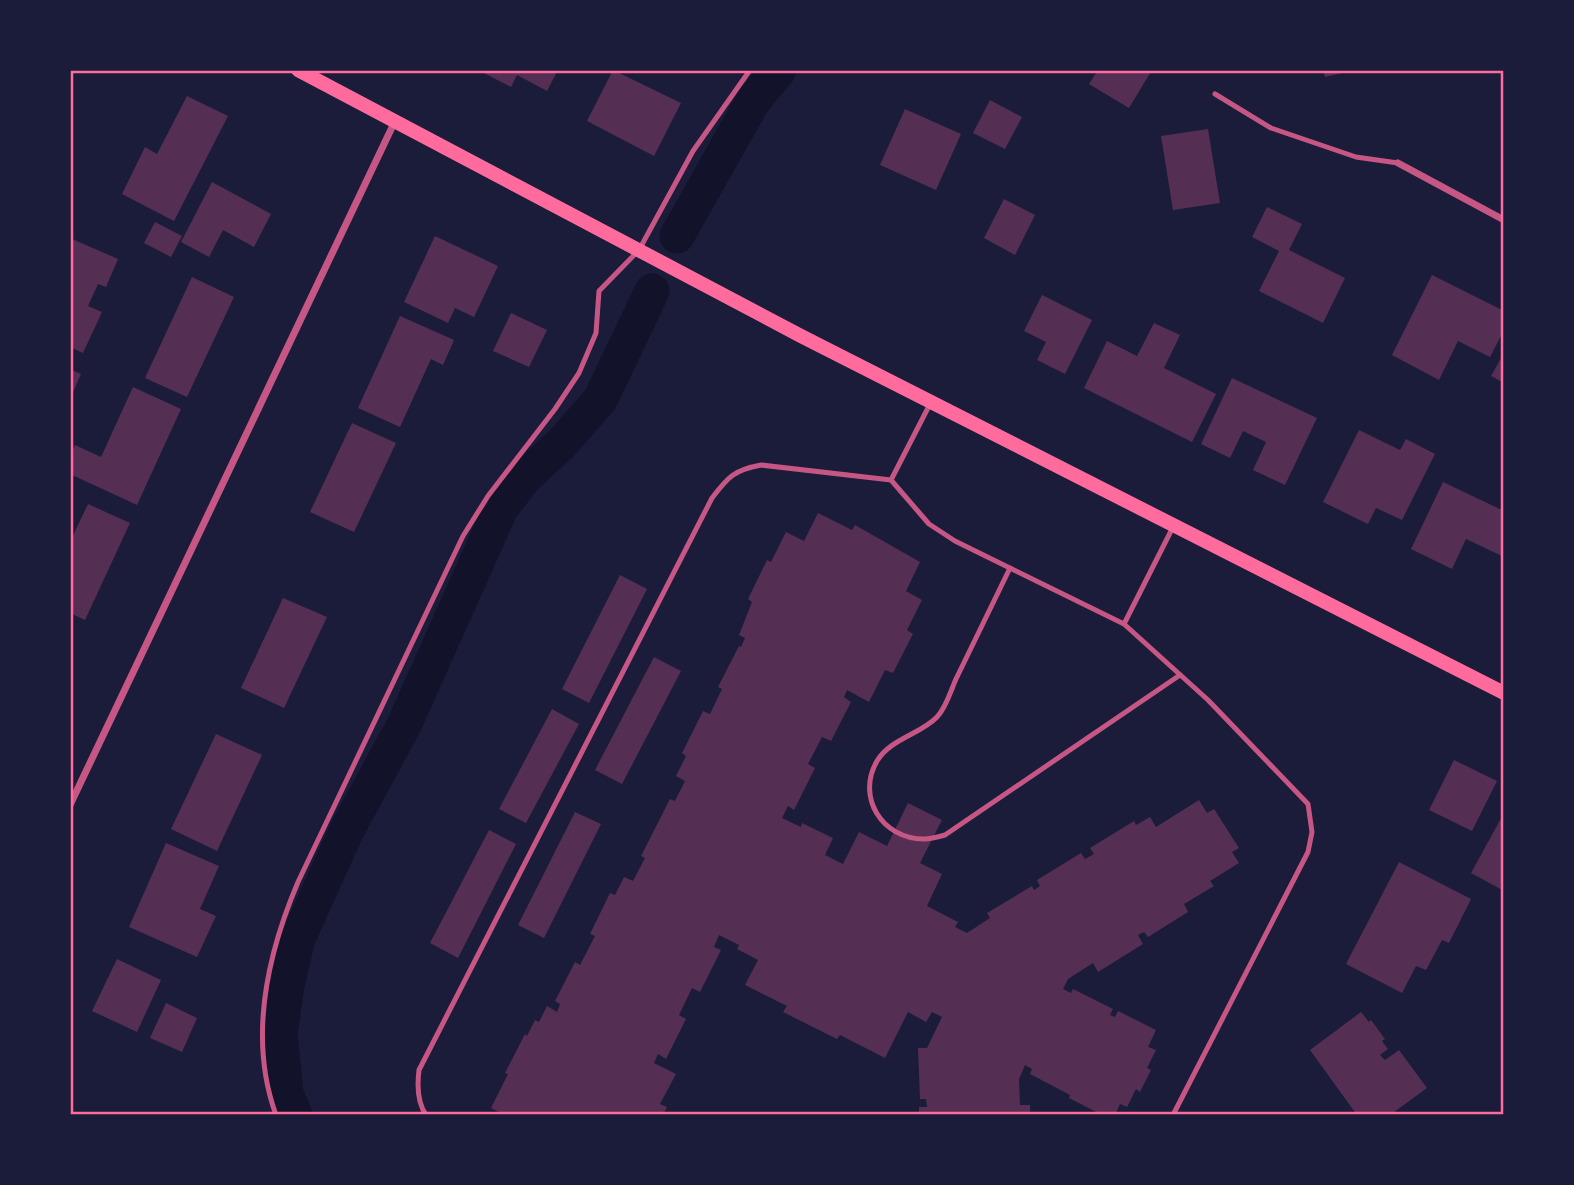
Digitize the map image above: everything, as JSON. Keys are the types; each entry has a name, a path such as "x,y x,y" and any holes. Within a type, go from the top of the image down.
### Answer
{"main road":[{"path":"298,70 931,402 1504,693"}],"street":[{"path":"70,805 395,121"},
{"path":"1398,163 1504,219"}],"lane":[{"path":"276,1115 269,1096 261,1048 262,1008 282,919 463,537 488,496 579,373 596,333 599,291 639,250 694,151 750,70"},
{"path":"1215,94 1271,128 1356,157 1398,163"},
{"path":"891,480 931,402"},
{"path":"426,1115 421,1107 417,1087 419,1070 712,498 726,481 742,468 761,465 891,480 929,524 955,541 1124,624 1208,700 1308,804 1312,832 1308,852 1174,1115"},
{"path":"1124,624 1175,525"},
{"path":"1010,568 938,717 887,749 877,761 870,779 869,797 875,814 882,823 905,836 923,839 945,835 1180,675"}],"building":[{"path":"478,70 558,70 547,91 517,75 511,87"},
{"path":"613,70 681,103 654,156 587,121"},
{"path":"1098,70 1152,70 1129,108 1089,84"},
{"path":"1323,70 1351,70 1351,71 1325,77"},
{"path":"187,96 228,116 174,221 122,194 145,147 157,154"},
{"path":"990,100 1022,117 1005,149 973,133"},
{"path":"905,109 961,134 936,190 880,165"},
{"path":"1208,129 1220,203 1173,210 1161,136"},
{"path":"212,182 271,214 254,247 223,230 209,257 181,242"},
{"path":"1004,199 1035,215 1015,255 984,238"},
{"path":"1267,207 1302,224 1289,250 1345,278 1323,323 1259,291 1279,251 1252,237"},
{"path":"155,222 182,236 171,257 144,243"},
{"path":"435,236 498,266 474,317 455,308 448,323 404,302"},
{"path":"70,238 118,259 106,287 98,284 88,306 102,312 83,353 70,347"},
{"path":"1432,275 1504,311 1504,330 1490,357 1458,341 1439,380 1392,355"},
{"path":"192,277 234,297 187,397 145,378"},
{"path":"1042,295 1092,320 1065,374 1037,360 1046,342 1024,331"},
{"path":"511,313 547,330 529,367 493,351"},
{"path":"400,316 454,340 443,365 431,359 400,427 358,408"},
{"path":"1154,323 1180,335 1164,368 1216,394 1192,442 1084,388 1107,341 1137,356"},
{"path":"1504,353 1504,383 1491,376"},
{"path":"70,369 81,374 70,399"},
{"path":"1232,378 1317,418 1285,485 1253,470 1266,442 1243,431 1230,458 1201,444"},
{"path":"133,387 181,409 137,505 70,474 70,456 75,445 101,457"},
{"path":"352,423 396,443 354,532 310,512"},
{"path":"1359,430 1400,450 1406,439 1435,454 1402,520 1376,508 1368,524 1323,502"},
{"path":"1443,482 1504,511 1504,557 1466,539 1452,569 1411,549"},
{"path":"88,504 130,523 85,620 70,613 70,542"},
{"path":"818,513 852,530 855,525 920,562 906,591 922,600 907,630 913,634 893,673 885,670 869,702 847,690 844,697 851,702 831,741 822,737 808,764 815,768 794,810 788,806 782,818 801,827 802,823 833,838 825,855 843,864 859,832 887,846 908,803 942,820 920,863 942,874 927,906 958,922 955,927 967,933 990,918 987,913 1032,886 1034,890 1040,886 1037,880 1081,853 1085,859 1094,854 1090,848 1134,821 1136,825 1150,817 1156,827 1199,800 1207,813 1214,809 1239,848 1232,852 1239,863 1210,881 1214,886 1184,904 1188,912 1148,937 1144,932 1138,935 1143,944 1098,972 1093,963 1068,979 1063,989 1071,993 1073,989 1113,1009 1110,1015 1115,1017 1118,1011 1156,1030 1148,1047 1156,1050 1147,1068 1151,1070 1140,1092 1136,1089 1127,1107 1120,1104 1115,1115 1102,1115 1030,1074 1032,1069 1025,1065 1019,1079 1020,1105 1030,1105 1030,1115 919,1115 919,1107 927,1107 926,1099 920,1099 918,1048 927,1048 942,1017 932,1012 926,1022 908,1012 885,1058 840,1035 837,1039 783,1012 787,1006 745,985 758,960 737,949 739,945 719,935 714,947 721,950 700,992 692,988 679,1015 686,1019 666,1059 658,1054 654,1063 676,1074 660,1104 667,1107 663,1115 505,1115 491,1108 525,1034 527,1036 535,1020 539,1022 547,1006 557,1012 560,1004 555,1001 575,962 580,965 595,936 590,934 610,893 615,895 624,877 633,881 645,858 641,856 670,799 675,801 685,781 676,776 686,756 682,753 703,711 710,714 722,689 718,687 745,638 739,635 752,602 748,599 767,560 771,562 786,532 804,541"},
{"path":"620,575 647,589 589,703 562,689"},
{"path":"283,598 327,617 284,708 241,688"},
{"path":"654,657 681,671 622,784 595,770"},
{"path":"552,709 579,724 526,823 499,809"},
{"path":"216,734 262,755 217,851 171,829"},
{"path":"1454,760 1497,781 1472,831 1429,810"},
{"path":"575,812 601,824 544,938 518,925"},
{"path":"1504,813 1504,891 1471,873"},
{"path":"489,830 516,844 458,958 430,943"},
{"path":"166,843 219,866 200,909 216,916 197,957 129,927"},
{"path":"1399,862 1471,899 1449,943 1442,940 1426,970 1416,966 1402,993 1346,964"},
{"path":"117,959 161,980 137,1032 92,1011"},
{"path":"166,1003 197,1018 182,1052 150,1038"},
{"path":"1361,1012 1369,1022 1371,1020 1385,1039 1382,1041 1388,1049 1380,1055 1385,1060 1399,1050 1427,1088 1390,1115 1357,1115 1310,1050"}],"waterway":[{"path":"677,236 753,101 779,70"},
{"path":"295,1115 286,1094 280,1034 287,985 298,938 347,830 404,725 501,508 526,476 562,443 600,400 652,291"}]}
